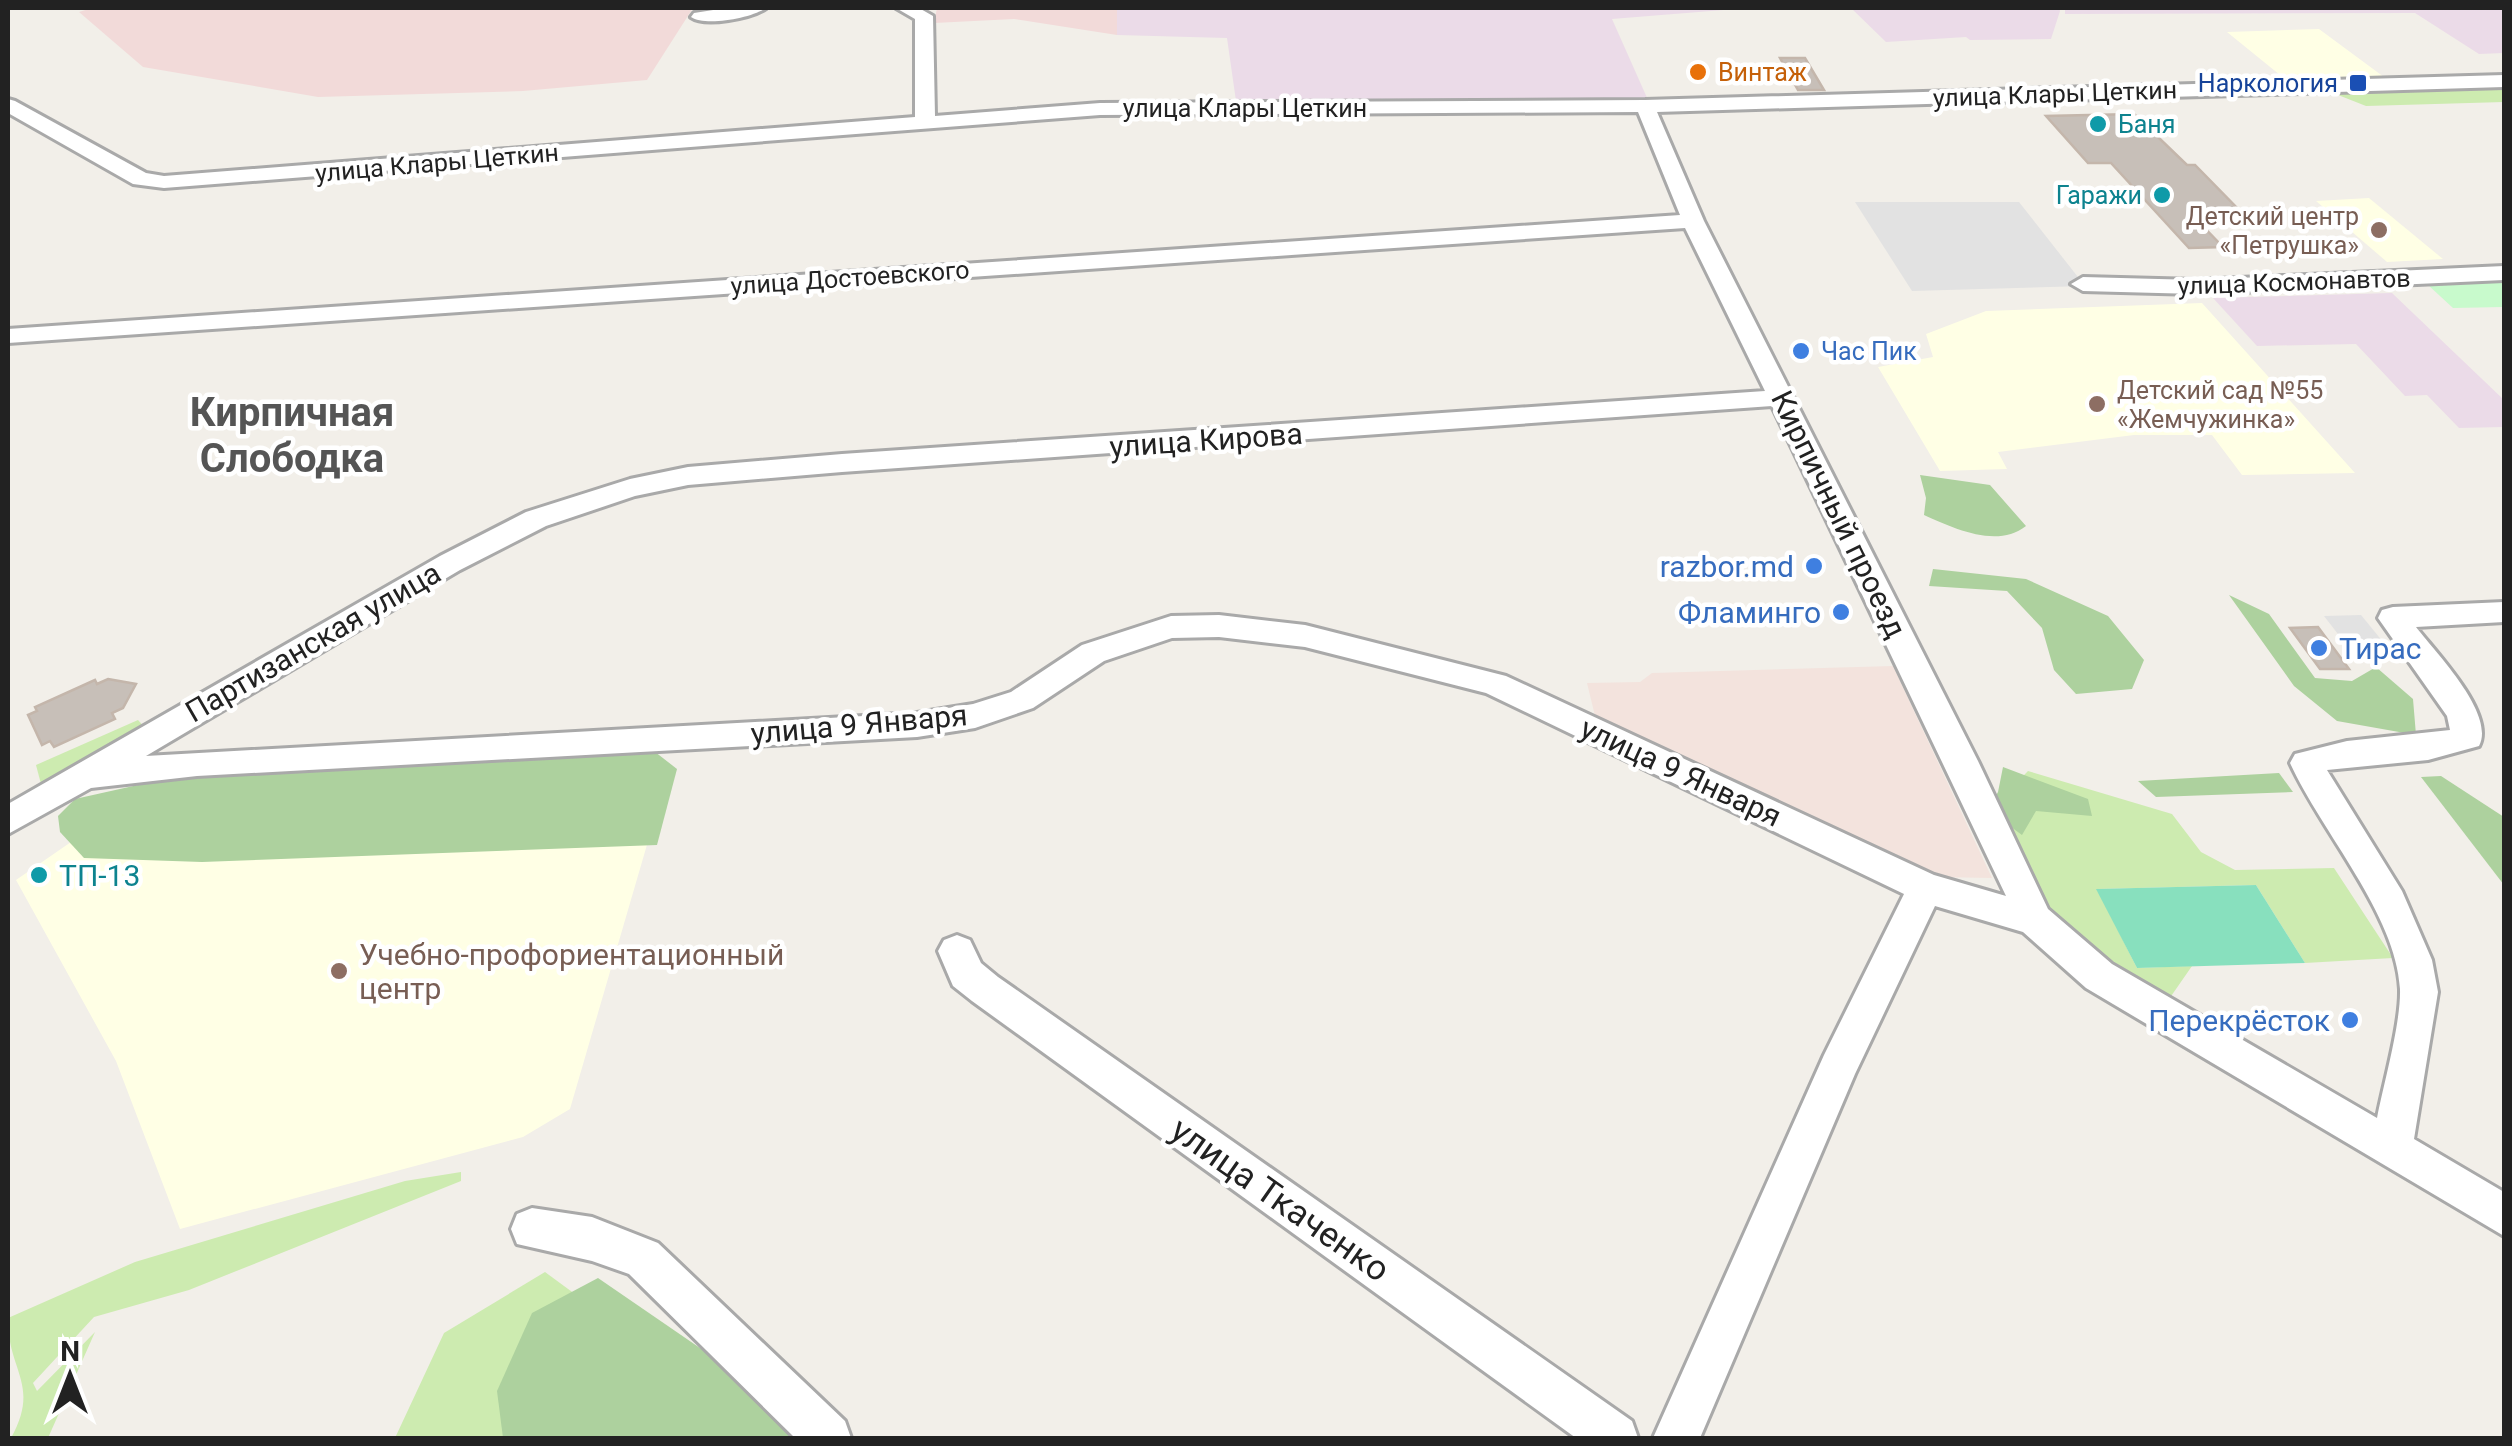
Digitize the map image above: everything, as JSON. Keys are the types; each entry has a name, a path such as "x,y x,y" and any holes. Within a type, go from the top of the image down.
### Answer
{"street":[{"path":"700,16 757,8"},
{"path":"905,8 924,12 925,124"},
{"name":"улица Клары Цеткин","path":"8,105 141,179 164,182 1146,108 1645,106 2504,81"},
{"name":"Кирпичный проезд","path":"1645,106 1693,221 1961,760 2035,920"},
{"name":"улица Достоевского","path":"8,336 1693,221"},
{"name":"улица Космонавтов","path":"2083,284 2196,287 2504,273"},
{"name":"улица Кирова","path":"630,488 688,476 842,462 1038,452 1782,398"},
{"name":"Партизанская улица","path":"8,820 450,563 553,512 630,488"},
{"path":"2392,1149 2419,992 2418,968 2403,920 2320,797 2307,763 2337,752 2442,747 2467,737 2462,713 2392,618 2504,612"},
{"name":"улица 9 Января","path":"81,776 197,763 917,725 975,716 1022,700 1093,652 1171,627 1220,626 1305,636 1495,684 1925,888 2035,920 2099,976 2504,1215"},
{"path":"1676,1438 1838,1068 1925,888"},
{"name":"улица Ткаченко","path":"957,952 966,974 984,989 1615,1438"},
{"path":"532,1229 592,1238 643,1258 828,1438"}],"shaded area":[{"path":"92,8 693,8 647,80 523,91 318,97 143,67 79,12"},
{"path":"937,8 1117,8 1117,35 1014,19 934,23"},
{"path":"1117,8 1748,8 1612,19 1648,100 1236,101 1227,38 1117,35"},
{"path":"1851,8 2060,11 2051,39 1966,37 1886,42"},
{"path":"2065,8 2504,8 2504,53 2479,54 2415,13 2065,14"},
{"path":"2319,29 2388,80 2290,83 2227,32"},
{"name":"Детский центр «Петрушка»","path":"2369,198 2443,259 2387,262 2316,201"},
{"path":"1855,202 2019,202 2085,286 1912,291"},
{"path":"2392,293 2504,400 2504,427 2459,428 2427,395 2405,396 2356,344 2257,346 2213,298"},
{"name":"Детский сад №55 «Жемчужинка»","path":"2202,303 2355,473 2242,475 2212,435 2134,435 1998,452 2007,469 1940,471 1878,367 1933,357 1926,334 1986,311"},
{"path":"2361,615 2397,659 2359,661 2324,616"},
{"path":"1893,666 1992,878 1936,877 1595,716 1587,683 1640,682 1652,673"},
{"name":"Учебно-профориентационный центр","path":"665,783 570,1109 523,1137 180,1229 116,1061 16,880 113,813"}],"green space":[{"path":"2504,89 2504,102 2366,106 2333,93"},
{"path":"2504,282 2504,307 2453,308 2427,284"},
{"path":"1920,475 1990,485 2026,526 2014,533 1989,536 1924,515 1926,498"},
{"path":"1933,569 2026,579 2108,616 2144,660 2132,689 2076,694 2054,670 2042,628 2007,591 1929,586"},
{"path":"2229,595 2269,614 2315,678 2352,681 2376,667 2413,699 2416,735 2337,721 2294,686"},
{"path":"138,720 146,729 77,769 41,784 36,765"},
{"path":"650,748 677,769 657,845 202,862 84,858 60,832 58,816 75,799 205,770"},
{"path":"2003,767 2088,799 2092,816 2036,811 2022,835 1988,810 1998,792"},
{"path":"2028,771 2172,814 2201,852 2235,870 2334,868 2393,958 2305,963 2256,885 2097,889 2137,968 2192,966 2167,1002 2105,963 2045,914 1994,806"},
{"path":"2279,773 2293,792 2156,797 2138,781"},
{"path":"2441,776 2504,817 2504,885 2421,777"},
{"path":"2256,885 2305,963 2137,968 2096,889"},
{"path":"461,1172 461,1181 189,1290 94,1317 33,1383 37,1391 95,1332 48,1438 11,1438 23,1404 23,1390 8,1318 135,1262 405,1181"},
{"path":"545,1272 617,1325 720,1438 395,1438 444,1333"},
{"path":"598,1278 716,1359 797,1438 503,1438 497,1391 532,1313"}],"building":[{"path":"1780,58 1805,58 1824,90 1798,90"},
{"path":"2134,114 2187,165 2195,165 2243,214 2202,214 2207,220 2198,221 2223,247 2189,248 2111,163 2088,163 2046,116"},
{"name":"Тирас","path":"2318,627 2349,669 2320,669 2290,628"},
{"path":"108,679 136,684 123,708 112,713 115,719 54,747 50,741 42,745 28,715 37,711 35,707 95,680 97,684"}],"place":[{"name":"Винтаж","path":"1698,72"},
{"name":"Наркология","path":"2358,83"},
{"name":"Баня","path":"2098,124"},
{"name":"Гаражи","path":"2162,195"},
{"name":"Детский центр «Петрушка»","path":"2379,230"},
{"name":"Час Пик","path":"1801,351"},
{"name":"Детский сад №55 «Жемчужинка»","path":"2097,404"},
{"name":"razbor.md","path":"1814,566"},
{"name":"Фламинго","path":"1841,612"},
{"name":"Тирас","path":"2319,648"},
{"name":"ТП-13","path":"39,875"},
{"name":"Учебно-профориентационный центр","path":"339,971"},
{"name":"Перекрёсток","path":"2350,1020"}],"district":[{"name":"Кирпичная Слободка","path":"292,435"}]}
